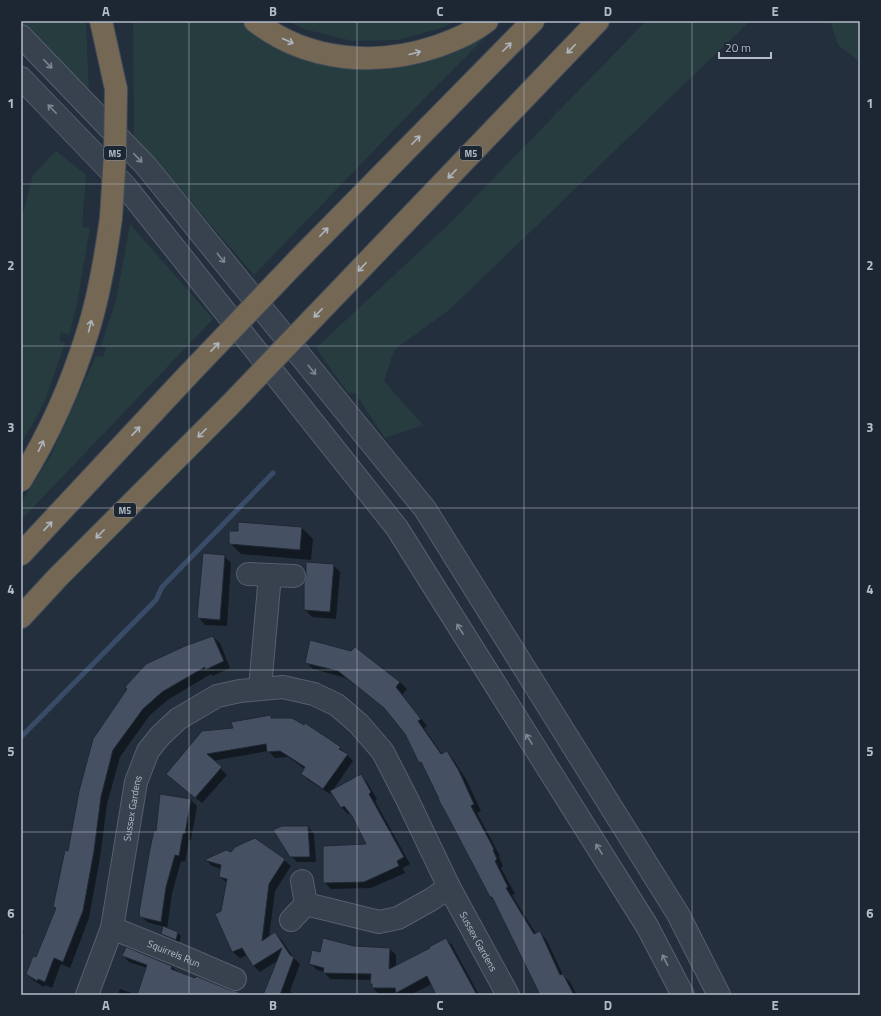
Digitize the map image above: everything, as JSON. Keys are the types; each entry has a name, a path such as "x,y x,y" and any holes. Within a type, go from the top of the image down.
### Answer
{"highway":[{"name":"M5","path":"101,21 116,89"},
{"name":"M5","path":"21,480 37,453 73,376 89,330 107,248 111,218 115,155 117,21"},
{"path":"254,21 284,40 322,54 348,58 404,56 457,39 487,21"},
{"path":"21,554 297,261 533,21"},
{"name":"M5","path":"21,617 58,577 230,405 598,21"}],"street":[{"path":"21,36 146,166 425,509 678,914 720,995"},
{"path":"21,78 126,187 396,528 647,926 683,995"},
{"path":"248,574 294,576"},
{"path":"260,688 270,575"},
{"name":"Sussex Gardens","path":"88,995 112,928 136,782 148,751 160,736 178,719 217,696 260,688 283,688 314,694 336,705 359,724 383,752 450,887 508,995"},
{"path":"302,882 299,912 379,922 398,918 450,887"},
{"name":"Squirrels Run","path":"112,928 235,979"}],"green space":[{"path":"21,21 86,21 89,96 21,23"},
{"path":"133,21 238,21 255,33 313,60 470,41 501,21 254,275 134,136"},
{"path":"287,21 455,21 445,27 398,40 352,41 304,29"},
{"path":"646,21 750,21 449,310 394,350 384,381 423,425 385,438 355,393 348,393 316,348 449,224"},
{"path":"830,21 860,21 860,62 838,45"},
{"path":"56,151 86,175 82,227 90,228 76,309 69,335 61,332 59,341 65,343 45,400 21,443 21,221 33,175"},
{"path":"130,224 213,319 21,520 21,503 51,455 96,356 103,357 106,348 101,345 116,301"}],"building":[{"path":"238,522 302,527 300,550 229,544 229,531 238,531"},
{"path":"203,553 225,555 220,620 197,618"},
{"path":"306,562 334,564 330,612 304,610"},
{"path":"213,636 224,661 205,670 205,667 162,692 143,709 113,750 101,797 94,851 83,911 63,962 54,958 45,982 38,979 37,981 26,974 33,956 36,957 56,908 53,907 65,850 68,851 79,791 93,739 127,689 125,687 146,664 185,646"},
{"path":"310,640 351,651 355,647 400,682 396,687 421,719 418,721 441,754 447,751 459,771 474,804 471,806 494,849 493,850 497,859 495,861 508,887 506,888 534,934 540,931 560,975 563,974 574,995 540,995 492,897 490,897 438,799 421,762 419,763 405,734 384,708 338,671 305,663"},
{"path":"271,715 271,718 292,718 304,725 305,723 341,747 339,749 348,754 323,789 301,774 305,767 280,751 267,752 266,744 207,754 222,767 195,798 166,774 202,731 233,728 231,722"},
{"path":"361,774 371,792 369,794 404,857 397,861 399,866 364,882 323,883 323,846 366,844 352,816 344,806 341,808 330,791"},
{"path":"160,794 191,799 185,834 183,834 179,856 175,855 166,887 161,922 140,917 139,913 154,830 156,831"},
{"path":"282,826 308,826 310,857 290,857 273,830"},
{"path":"255,838 285,859 269,884 262,941 275,932 290,955 294,957 280,995 263,995 282,948 253,966 242,948 232,952 215,914 221,911 227,879 219,877 221,865 204,860 226,850 231,852 235,847"},
{"path":"163,926 178,932 176,940 161,934"},
{"path":"323,938 354,946 390,948 389,969 446,938 477,995 436,995 427,976 396,993 395,988 372,988 372,984 370,984 371,974 323,973 324,968 309,964 312,950 320,952"},
{"path":"126,947 172,966 171,969 195,978 196,976 244,995 137,995 147,965 122,956"}],"waterway":[{"path":"21,737 156,600 162,587 273,473"}]}
